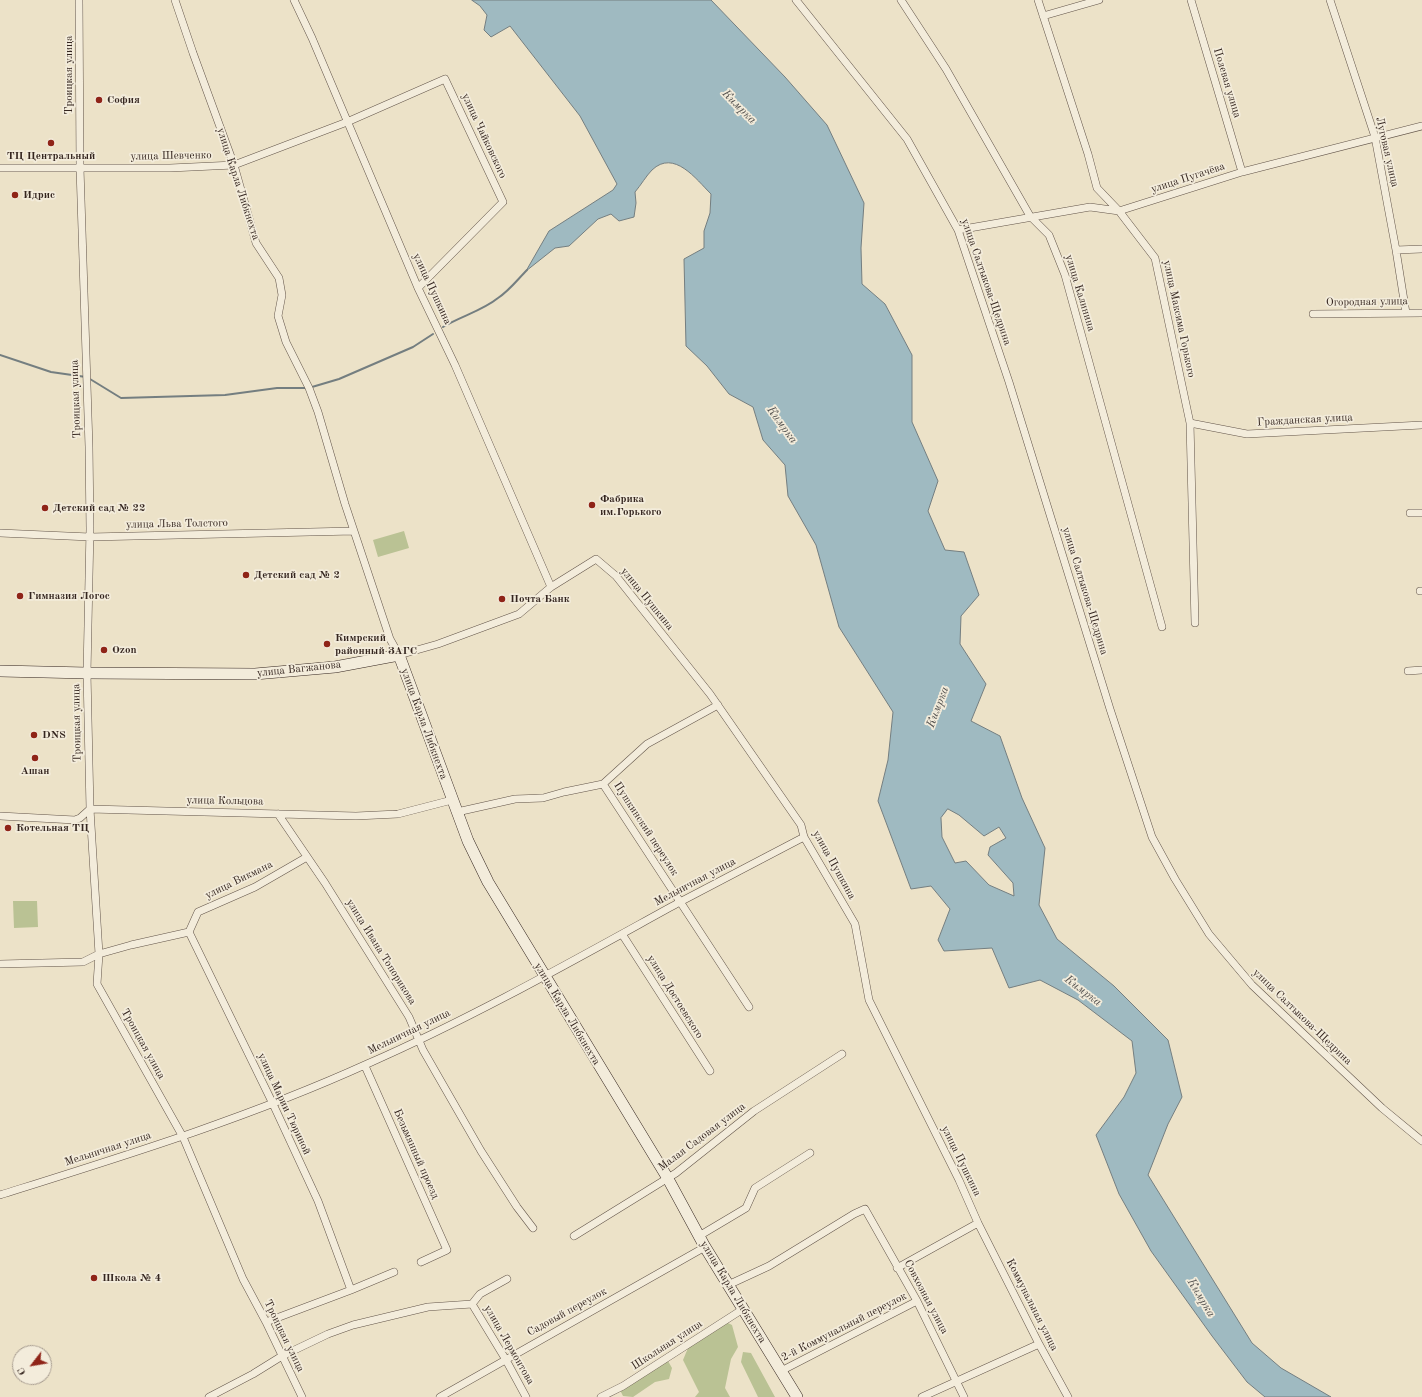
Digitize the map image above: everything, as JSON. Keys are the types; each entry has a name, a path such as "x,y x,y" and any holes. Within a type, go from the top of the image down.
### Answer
{"street":[{"name":"Троицкая улица","path":"79,0 80,168 89,447 90,537 87,673 90,809 99,954 97,984 183,1137 243,1279 266,1322 302,1397"},
{"name":"улица Карла Либкнехта","path":"175,0 234,165 256,243 279,278 282,295 278,316 286,342 309,388 318,412 354,531 390,638 399,655 468,841 488,882 667,1177 699,1236 797,1397"},
{"name":"улица Пушкина","path":"294,0 312,38 418,288 455,365 551,587"},
{"name":"улица Салтыкова-Щедрина","path":"796,0 907,139 958,230 1006,375 1110,709 1152,837 1175,879 1209,934 1252,986 1382,1108 1422,1141"},
{"name":"улица Калинина","path":"901,0 946,69 1030,216 1049,234 1065,275 1162,627"},
{"name":"улица Максима Горького","path":"1038,0 1088,154 1097,188 1119,211 1155,258 1190,424 1195,623"},
{"path":"1043,16 1099,0"},
{"name":"Полевая улица","path":"1191,0 1242,172"},
{"name":"Луговая улица","path":"1330,0 1375,137 1406,313"},
{"name":"улица Шевченко","path":"0,168 170,168 234,165 347,122 445,79"},
{"name":"улица Чайковского","path":"418,288 503,202 445,79"},
{"name":"улица Пугачёва","path":"958,230 1030,216 1090,207 1119,211 1242,172 1422,126"},
{"path":"1396,250 1422,249"},
{"name":"Огородная улица","path":"1312,314 1422,313"},
{"name":"Гражданская улица","path":"1190,424 1247,434 1422,425"},
{"path":"1410,513 1422,512"},
{"name":"улица Льва Толстого","path":"0,533 90,537 354,531"},
{"name":"улица Пушкина","path":"596,559 616,576 718,706 801,825 804,838 855,924 869,1000 959,1180 978,1223"},
{"name":"улица Вагжанова","path":"0,671 255,674 335,667 399,655 438,644 519,614 551,587 596,559"},
{"path":"1408,671 1422,670"},
{"path":"457,812 515,799 543,798 603,784 647,744 718,706"},
{"name":"Пушкинский переулок","path":"603,784 749,1007"},
{"name":"улица Кольцова","path":"90,809 356,816 398,814 452,800"},
{"path":"0,816 75,820 80,818 90,809"},
{"name":"улица Ивана Топорикова","path":"278,814 325,883 409,1017 419,1041 481,1151 517,1207 533,1228"},
{"name":"Мельничная улица","path":"0,1195 183,1137 273,1104 365,1066 419,1041 544,976 680,902 804,838"},
{"name":"улица Викмана","path":"189,932 198,912 255,887 307,857"},
{"path":"0,964 83,962 99,954 189,932"},
{"name":"улица Марии Тюриной","path":"189,932 273,1104 318,1201 351,1290"},
{"name":"улица Достоевского","path":"622,934 710,1071"},
{"name":"Малая Садовая улица","path":"574,1236 676,1172 754,1111 842,1054"},
{"name":"Безымянный проезд","path":"365,1066 447,1250 421,1262"},
{"path":"699,1236 746,1208 755,1188 810,1153"},
{"name":"Совхозная улица","path":"728,1285 769,1266 854,1214 865,1209 917,1301 964,1397"},
{"path":"897,1268 978,1223"},
{"name":"Коммунальная улица","path":"978,1223 1039,1344 1068,1397"},
{"name":"Садовый переулок","path":"440,1397 706,1247"},
{"path":"266,1322 394,1272"},
{"path":"209,1397 253,1374 282,1356 328,1334 352,1325 428,1307 472,1304 480,1294 507,1279"},
{"name":"2-й Коммунальный переулок","path":"781,1372 917,1301"},
{"name":"улица Лермонтова","path":"472,1304 506,1360 526,1397"},
{"name":"Школьная улица","path":"601,1397 623,1386 743,1309"},
{"path":"922,1397 1039,1344"}],"green space":[{"path":"404,531 409,548 378,557 373,540"},
{"path":"13,901 37,901 38,927 14,928"},
{"path":"726,1322 732,1325 738,1347 731,1359 725,1388 730,1397 695,1397 699,1392 683,1360 688,1348"},
{"path":"743,1352 751,1353 775,1397 758,1397 741,1362"},
{"path":"668,1361 672,1368 669,1379 655,1382 633,1397 623,1396 620,1390"}],"water":[{"name":"Кимрка","path":"472,0 711,0 785,77 827,125 864,203 861,248 862,284 885,304 912,355 912,422 938,481 928,511 945,550 964,552 979,595 961,616 960,644 986,684 971,721 1000,736 1022,798 1045,848 1039,905 1057,939 1114,986 1168,1040 1182,1097 1168,1124 1148,1175 1252,1343 1281,1368 1331,1397 1265,1397 1247,1382 1151,1251 1119,1194 1096,1135 1124,1097 1136,1073 1132,1041 1078,1000 1040,980 1009,988 992,948 944,951 938,940 950,909 931,886 911,889 878,801 888,760 893,712 839,627 816,545 788,496 785,465 763,440 753,407 729,394 707,366 686,346 684,259 704,248 704,231 710,213 711,194 692,174 684,168 676,164 660,164 650,172 635,192 636,203 634,217 619,221 611,214 598,219 569,246 555,248 526,271 549,231 613,190 617,184 580,116 510,26 491,37 484,30 487,15 480,6","holes":["948,809 959,815 984,836 999,827 1006,838 990,847 988,855 1013,883 1014,896 989,885 966,861 955,863 942,837 941,818"]}],"waterway":[{"path":"443,327 492,303 506,292 527,270"},
{"path":"312,387 339,379 413,347 433,334"},
{"path":"0,355 51,372 86,377"},
{"path":"90,379 121,398 225,395 277,388 307,388"}],"place":[{"name":"София","path":"99,100"},
{"name":"ТЦ Центральный","path":"51,143"},
{"name":"Идрис","path":"15,195"},
{"name":"Фабрика им.Горького","path":"592,505"},
{"name":"Детский сад № 22","path":"45,508"},
{"name":"Детский сад № 2","path":"246,575"},
{"name":"Гимназия Логос","path":"20,596"},
{"name":"Почта Банк","path":"502,599"},
{"name":"Кимрский районный ЗАГС","path":"327,644"},
{"name":"Ozon","path":"104,650"},
{"name":"DNS","path":"34,735"},
{"name":"Ашан","path":"35,758"},
{"name":"Котельная ТЦ","path":"8,828"},
{"name":"Школа № 4","path":"94,1278"}]}
